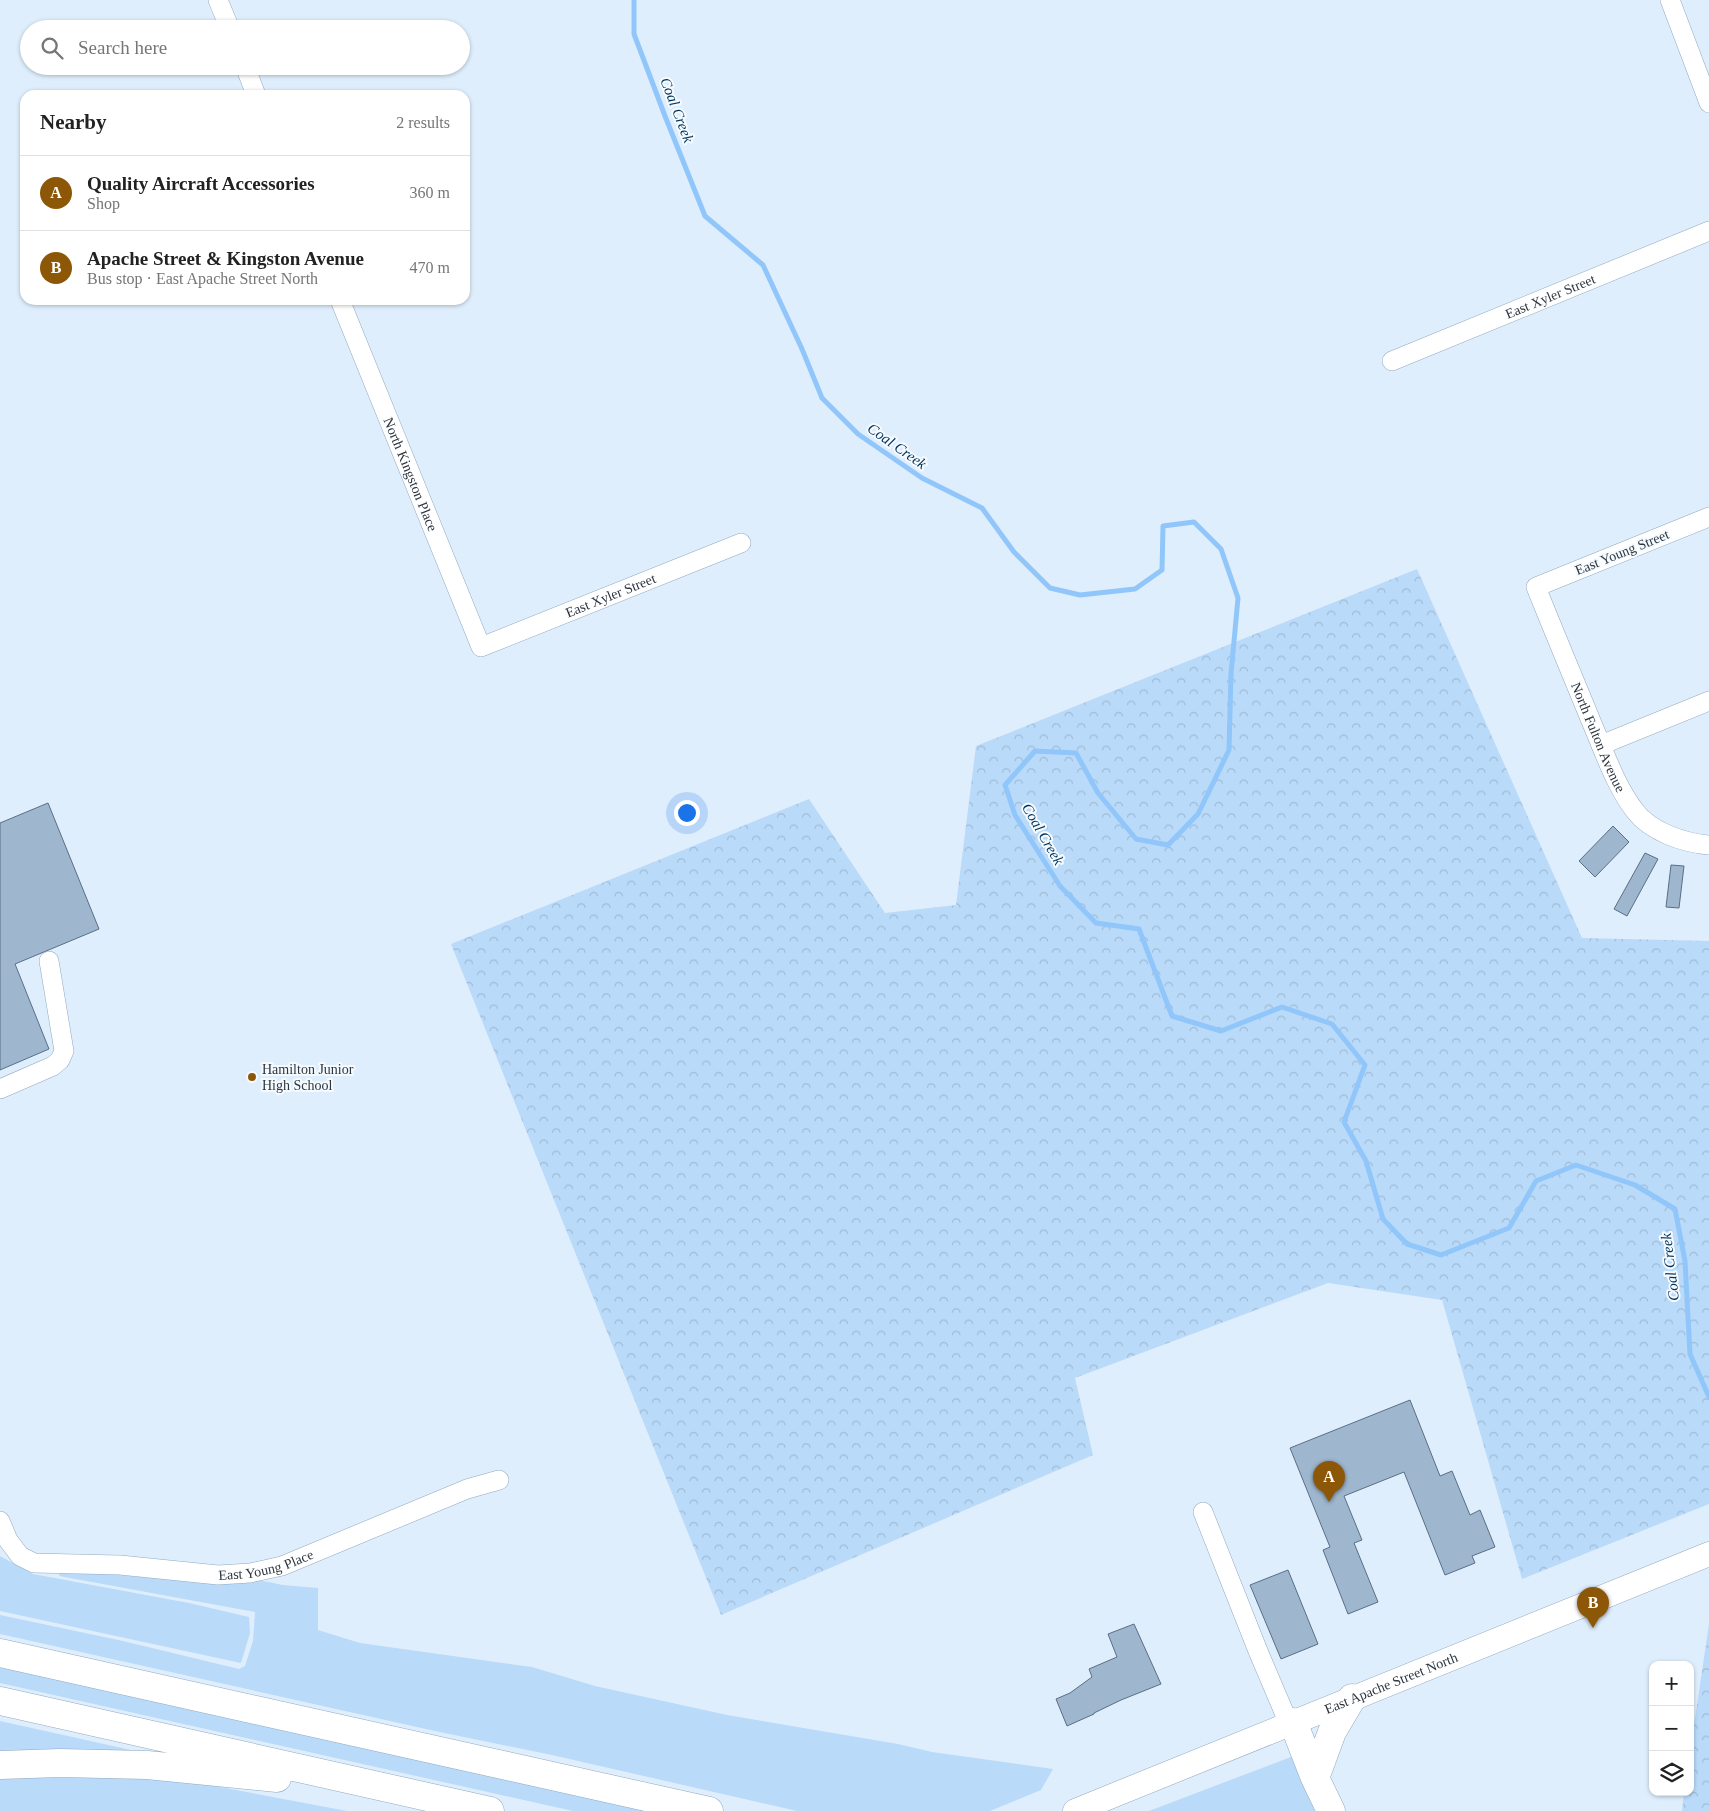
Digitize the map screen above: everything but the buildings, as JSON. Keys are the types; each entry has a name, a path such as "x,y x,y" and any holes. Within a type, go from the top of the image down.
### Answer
{"highway":[{"path":"0,1653 709,1811"},
{"path":"1315,1778 1332,1732 1352,1698"},
{"path":"0,1701 490,1811"},
{"path":"1291,1723 1331,1811"},
{"path":"0,1766 60,1763 147,1765 398,1790"}],"main road":[{"name":"East Apache Street North","path":"1075,1811 1709,1554"}],"street":[{"path":"218,0 226,20"},
{"path":"1670,0 1709,102"},
{"path":"248,75 254,90"},
{"name":"East Xyler Street","path":"1392,361 1709,231"},
{"name":"North Kingston Place","path":"342,305 480,647"},
{"name":"East Young Street","path":"1536,588 1709,517"},
{"name":"East Xyler Street","path":"480,647 741,542"},
{"name":"North Fulton Avenue","path":"1536,588 1620,787 1635,812 1650,824 1669,835 1688,842 1707,845"},
{"path":"1601,744 1709,701"},
{"path":"0,1089 53,1066 60,1060 64,1051 49,961"},
{"name":"East Young Place","path":"0,1521 8,1540 20,1556 34,1563 120,1565 218,1575 250,1573 282,1566 467,1489 499,1480"},
{"path":"1203,1512 1258,1651 1291,1723"}],"green space":[{"path":"1417,569 1582,938 1709,941 1709,1504 1522,1579 1442,1300 1328,1283 1075,1378 1093,1455 721,1615 451,944 809,799 885,913 956,905 976,746"},
{"path":"0,1556 33,1574 189,1603 249,1617 250,1633 241,1663 0,1611"},
{"path":"61,1570 188,1581 258,1580 283,1585 318,1588 318,1630 360,1643 532,1667 595,1686 727,1715 898,1744 932,1752 1053,1769 1041,1790 990,1811 797,1811 552,1755 435,1731 0,1634 0,1615 123,1641 239,1669 245,1666 253,1641 255,1612 59,1576"},
{"path":"1709,1624 1709,1811 1682,1811 1684,1796 1694,1796 1694,1725"},
{"path":"0,1665 654,1811 573,1811 0,1683"},
{"path":"0,1721 149,1754 0,1758"},
{"path":"1296,1755 1316,1811 1149,1811"},
{"path":"0,1776 162,1776 347,1811 0,1811"}],"waterway":[{"name":"Coal Creek","path":"634,0 634,34 705,216 763,265 802,349 822,398 858,434 922,478 982,508 1014,552 1050,588 1080,595 1135,589 1162,570 1163,526 1194,522 1221,549 1238,598 1231,674 1229,750 1198,814 1168,845 1136,839 1098,793 1076,753 1035,751 1005,785 1015,815 1060,886 1096,923 1139,929 1172,1016 1221,1031 1282,1007 1332,1024 1365,1065 1344,1122 1366,1161 1383,1219 1407,1244 1441,1255 1509,1228 1536,1181 1576,1165 1635,1185 1675,1209 1685,1261 1690,1354 1709,1397"}],"place":[{"name":"Hamilton Junior High School","path":"252,1077"},
{"name":"Quality Aircraft Accessories","path":"1329,1502"},
{"name":"Apache Street & Kingston Avenue","path":"1593,1628"}]}
